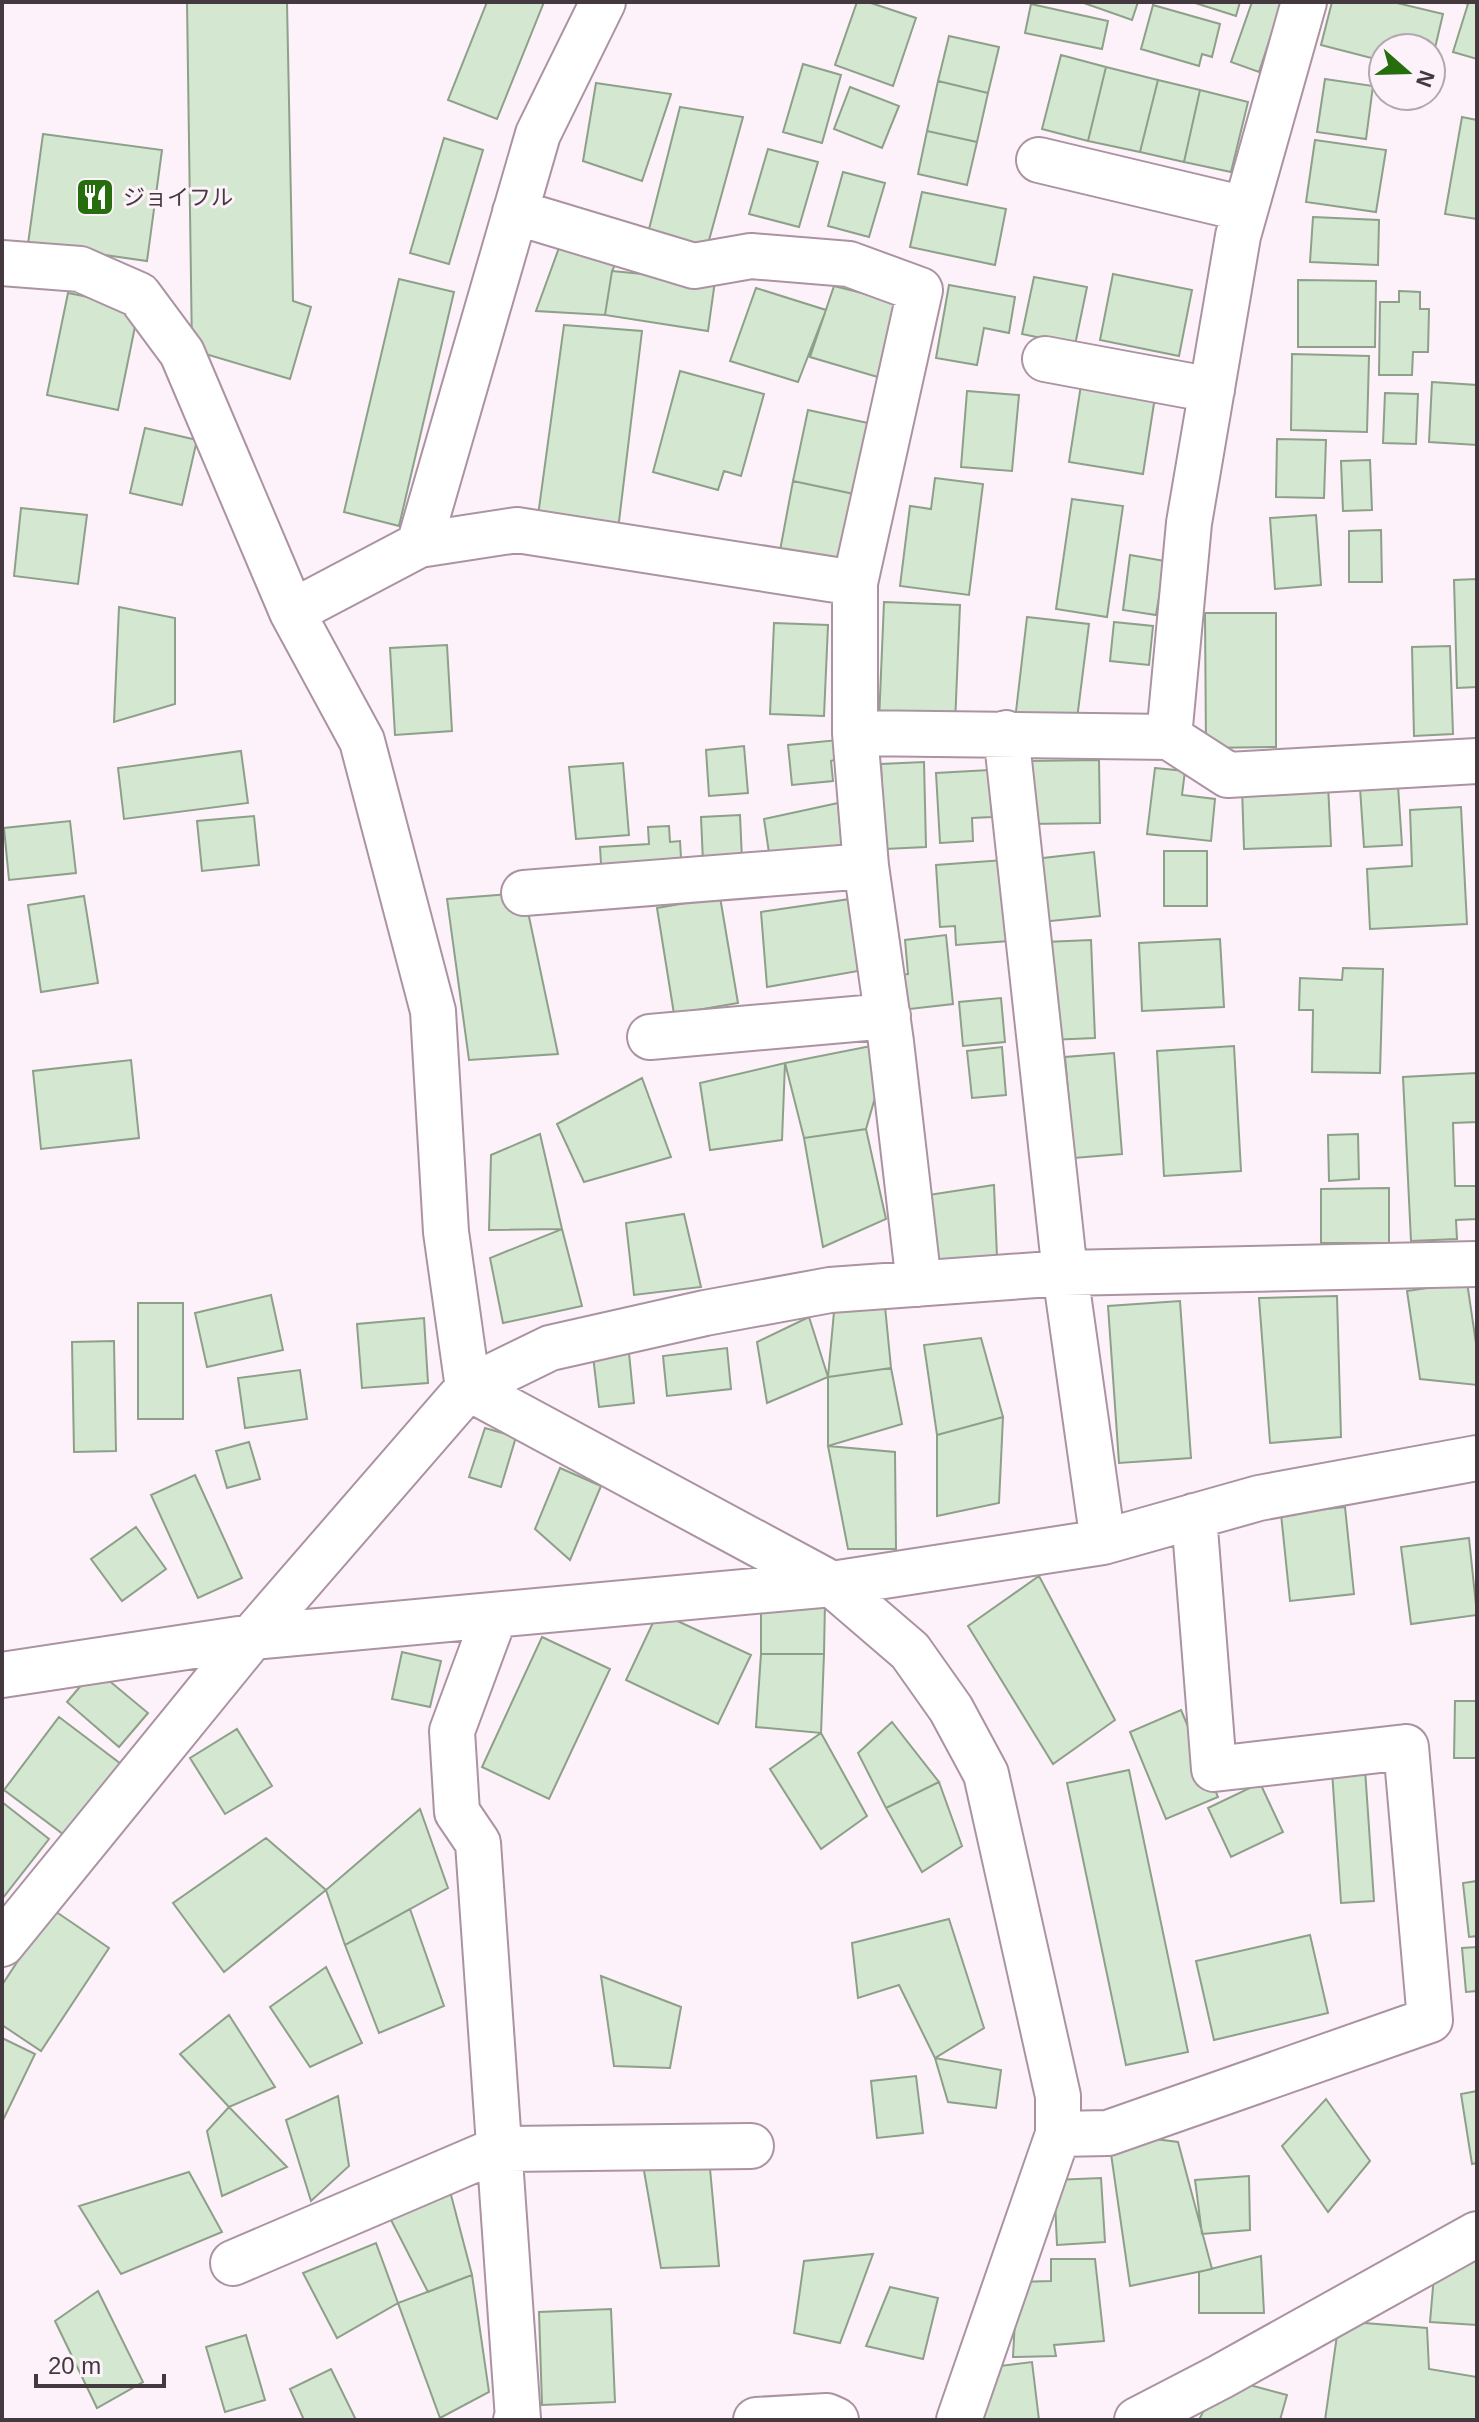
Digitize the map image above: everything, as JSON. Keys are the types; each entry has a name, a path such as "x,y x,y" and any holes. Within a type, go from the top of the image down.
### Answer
{"street":[{"path":"419,545 538,134 603,2"},
{"path":"1169,737 1189,523 1238,236 1304,2"},
{"path":"1039,160 1245,209"},
{"path":"515,212 694,266 751,256 849,264 920,290 855,583 855,733 866,866 888,1016 919,1284"},
{"path":"2,263 80,269 139,295 182,353 292,612 362,741 433,1011 446,1232 468,1388"},
{"path":"1045,359 1212,390"},
{"path":"292,612 419,545 517,530 855,583"},
{"path":"855,733 1169,737 1228,775 1477,761"},
{"path":"1006,733 1065,1273 1103,1542"},
{"path":"524,893 866,866"},
{"path":"650,1037 888,1016"},
{"path":"2,1944 252,1637 468,1388 550,1348 705,1313 830,1290 1065,1273 1477,1264"},
{"path":"468,1388 832,1584 910,1651 951,1709 986,1774 1058,2096 1058,2134 959,2420"},
{"path":"2,1675 252,1637 832,1584 1103,1542 1259,1498 1477,1458"},
{"path":"1058,2134 1108,2133 1430,2020 1406,1747 1214,1769 1194,1516"},
{"path":"495,1615 452,1731 457,1812 478,1843 519,2420"},
{"path":"233,2263 499,2149 751,2146"},
{"path":"1137,2420 1477,2234"},
{"path":"756,2420 827,2416 836,2420"}],"building":[{"path":"187,2 287,2 293,301 311,307 290,379 192,350"},
{"path":"487,2 544,2 497,119 448,100"},
{"path":"857,2 868,2 916,18 893,86 835,65"},
{"path":"1081,2 1138,2 1132,20"},
{"path":"1192,2 1240,2 1236,16"},
{"path":"1252,2 1282,2 1259,72 1231,62"},
{"path":"1332,2 1393,2 1443,14 1439,32 1367,32 1367,57 1321,45"},
{"path":"1462,2 1477,2 1477,59 1453,52 1468,4"},
{"path":"1031,4 1108,21 1102,49 1025,33"},
{"path":"1153,5 1220,24 1212,57 1202,54 1199,66 1141,49"},
{"path":"949,36 999,47 988,93 938,81"},
{"path":"1061,55 1106,67 1088,141 1042,129"},
{"path":"803,64 841,75 822,143 783,132"},
{"path":"1106,67 1158,80 1140,152 1088,141"},
{"path":"1325,79 1367,85 1367,112 1370,112 1366,139 1317,132"},
{"path":"1158,80 1200,90 1184,162 1140,152"},
{"path":"938,81 988,93 977,142 927,131"},
{"path":"596,83 671,94 642,181 583,161"},
{"path":"850,87 899,106 882,148 834,129"},
{"path":"1200,90 1248,102 1231,172 1184,162"},
{"path":"680,107 743,117 706,251 647,237"},
{"path":"1462,117 1477,120 1477,219 1445,214"},
{"path":"927,131 977,142 967,185 918,174"},
{"name":"ジョイフル","path":"43,134 162,150 147,261 28,244"},
{"path":"444,138 483,150 449,264 410,253"},
{"path":"1315,140 1386,150 1376,212 1306,202"},
{"path":"768,149 818,162 799,227 749,214"},
{"path":"843,172 885,183 869,237 828,226"},
{"path":"922,192 1006,209 995,265 910,247"},
{"path":"1313,217 1379,220 1378,265 1310,262"},
{"path":"564,234 620,255 612,271 605,315 536,311"},
{"path":"612,271 715,281 708,331 605,315"},
{"path":"1113,274 1192,290 1179,356 1100,340"},
{"path":"1034,277 1087,287 1075,345 1022,334"},
{"path":"399,279 454,292 399,526 344,512"},
{"path":"1298,280 1376,281 1375,347 1298,347"},
{"path":"949,285 1015,297 1009,333 984,328 977,365 936,358"},
{"path":"834,286 898,302 881,378 810,357"},
{"path":"756,288 826,310 798,382 730,361"},
{"path":"1399,291 1420,292 1420,309 1429,309 1428,352 1413,352 1412,375 1379,375 1380,302 1399,302"},
{"path":"68,293 139,307 118,410 47,395"},
{"path":"564,325 642,331 617,538 537,523"},
{"path":"1292,354 1369,356 1367,432 1291,430"},
{"path":"680,371 764,394 741,476 724,471 718,490 653,472"},
{"path":"1432,382 1477,385 1477,445 1429,442"},
{"path":"1081,385 1155,397 1143,474 1069,462"},
{"path":"967,391 1019,395 1012,471 961,467"},
{"path":"1385,393 1418,394 1416,444 1383,443"},
{"path":"808,410 868,423 854,494 793,481"},
{"path":"145,428 197,440 182,505 130,493"},
{"path":"1277,439 1326,440 1324,498 1276,497"},
{"path":"1370,460 1372,510 1343,511 1341,461"},
{"path":"935,478 983,484 969,595 900,586 910,506 931,509"},
{"path":"793,481 854,494 838,565 779,556"},
{"path":"1072,499 1123,506 1107,617 1056,609"},
{"path":"21,508 87,515 78,584 14,576"},
{"path":"1316,515 1321,585 1275,589 1270,518"},
{"path":"1381,530 1382,582 1349,582 1349,531"},
{"path":"1130,555 1165,561 1156,615 1123,610"},
{"path":"1477,579 1477,687 1457,688 1454,580"},
{"path":"884,602 960,605 955,724 879,721"},
{"path":"119,607 175,618 175,704 114,722"},
{"path":"1205,613 1276,613 1276,747 1206,748"},
{"path":"1027,617 1089,624 1076,727 1015,720"},
{"path":"1114,622 1153,626 1149,665 1110,661"},
{"path":"774,623 828,625 824,716 770,714"},
{"path":"447,645 452,731 395,735 390,648"},
{"path":"1450,646 1453,734 1414,736 1412,647"},
{"path":"838,740 840,758 831,761 833,781 792,785 788,745"},
{"path":"744,746 748,793 709,796 706,750"},
{"path":"241,751 248,803 124,819 118,768"},
{"path":"1099,760 1100,823 1028,824 1027,761"},
{"path":"924,762 926,847 885,849 881,764"},
{"path":"623,763 629,835 576,839 569,767"},
{"path":"1155,768 1185,771 1182,795 1215,799 1211,841 1147,834"},
{"path":"989,770 992,817 972,818 973,841 940,843 936,773"},
{"path":"1328,784 1331,846 1244,849 1242,787"},
{"path":"1398,786 1402,845 1364,847 1360,788"},
{"path":"838,803 844,868 772,873 764,819"},
{"path":"1461,807 1467,924 1370,929 1367,869 1412,866 1410,810"},
{"path":"740,815 742,860 703,862 701,817"},
{"path":"254,816 259,865 202,871 197,821"},
{"path":"70,821 76,873 9,880 4,828"},
{"path":"669,826 670,842 680,841 682,874 602,881 600,847 649,844 648,827"},
{"path":"1164,851 1207,851 1207,906 1164,906"},
{"path":"1094,852 1100,916 1041,922 1035,859"},
{"path":"1004,860 1009,941 956,945 955,926 940,927 936,865"},
{"path":"524,893 558,1054 469,1060 447,899"},
{"path":"84,896 98,983 41,992 28,905"},
{"path":"720,897 738,1003 674,1014 657,908"},
{"path":"850,899 858,971 767,987 761,912"},
{"path":"946,935 953,1004 901,1010 897,975 908,974 905,940"},
{"path":"1220,939 1224,1007 1142,1011 1139,943"},
{"path":"1091,940 1095,1038 1049,1040 1045,942"},
{"path":"1343,968 1383,969 1380,1073 1312,1072 1313,1010 1299,1010 1300,978 1342,980"},
{"path":"1001,998 1005,1042 963,1046 959,1002"},
{"path":"891,1042 866,1129 804,1138 785,1063"},
{"path":"1234,1046 1241,1171 1164,1176 1157,1051"},
{"path":"1002,1047 1006,1095 972,1098 967,1051"},
{"path":"1114,1053 1122,1154 1074,1158 1065,1057"},
{"path":"131,1060 139,1138 41,1149 33,1071"},
{"path":"785,1063 782,1140 710,1150 700,1083"},
{"path":"1476,1073 1477,1122 1453,1123 1455,1186 1477,1186 1477,1219 1456,1220 1457,1239 1411,1241 1403,1077"},
{"path":"642,1078 671,1157 584,1182 557,1124"},
{"path":"866,1129 886,1219 823,1247 804,1138"},
{"path":"540,1134 562,1229 489,1230 491,1155"},
{"path":"1358,1134 1359,1179 1329,1181 1328,1135"},
{"path":"994,1185 997,1257 919,1284 909,1198"},
{"path":"1389,1188 1389,1243 1321,1243 1321,1189"},
{"path":"684,1214 701,1287 634,1295 626,1223"},
{"path":"562,1229 582,1306 503,1323 490,1258"},
{"path":"1467,1282 1477,1350 1477,1385 1420,1379 1407,1291"},
{"path":"883,1286 891,1368 828,1377 834,1312"},
{"path":"271,1295 283,1350 207,1367 195,1313"},
{"path":"1337,1296 1341,1437 1270,1443 1259,1298"},
{"path":"1180,1301 1191,1458 1119,1463 1108,1306"},
{"path":"138,1303 183,1303 183,1419 138,1419"},
{"path":"809,1317 828,1377 767,1403 757,1342"},
{"path":"424,1318 428,1383 362,1388 357,1324"},
{"path":"981,1338 1003,1417 937,1435 924,1345"},
{"path":"114,1341 116,1451 74,1452 72,1342"},
{"path":"727,1348 731,1389 667,1396 663,1356"},
{"path":"629,1353 634,1403 599,1407 593,1356"},
{"path":"891,1368 902,1424 828,1446 828,1377"},
{"path":"300,1370 307,1419 245,1428 238,1378"},
{"path":"1003,1417 999,1503 937,1516 937,1435"},
{"path":"485,1428 516,1437 501,1487 469,1477"},
{"path":"249,1442 260,1479 227,1488 216,1451"},
{"path":"828,1446 895,1452 896,1549 848,1549"},
{"path":"560,1468 601,1486 570,1560 535,1529"},
{"path":"195,1475 242,1578 198,1598 151,1495"},
{"path":"1345,1507 1354,1594 1290,1601 1281,1514"},
{"path":"136,1527 166,1569 122,1601 91,1559"},
{"path":"1469,1538 1477,1615 1411,1624 1401,1547"},
{"path":"1039,1576 1115,1720 1053,1764 968,1626"},
{"path":"761,1600 825,1601 824,1654 761,1654"},
{"path":"658,1612 751,1655 718,1724 626,1680"},
{"path":"542,1637 610,1669 549,1799 482,1767"},
{"path":"402,1652 441,1661 430,1707 392,1699"},
{"path":"761,1654 824,1654 821,1733 756,1727"},
{"path":"95,1669 148,1713 119,1747 67,1702"},
{"path":"1455,1701 1477,1701 1477,1758 1454,1758"},
{"path":"1181,1710 1218,1797 1166,1819 1130,1732"},
{"path":"59,1717 121,1764 67,1837 4,1790"},
{"path":"892,1722 939,1782 886,1808 858,1753"},
{"path":"237,1729 272,1786 225,1814 190,1758"},
{"path":"821,1733 867,1816 821,1849 770,1769"},
{"path":"1365,1769 1374,1901 1341,1903 1332,1771"},
{"path":"1129,1770 1188,2052 1126,2065 1067,1783"},
{"path":"939,1782 962,1846 922,1872 886,1808"},
{"path":"1260,1783 1283,1832 1231,1857 1208,1808"},
{"path":"2,1802 49,1839 2,1899"},
{"path":"420,1809 448,1888 345,1945 326,1890"},
{"path":"266,1838 326,1890 224,1972 173,1903"},
{"path":"1477,1881 1477,1936 1469,1937 1463,1883"},
{"path":"52,1909 109,1948 41,2051 2,2025 2,1985"},
{"path":"410,1909 444,2006 379,2033 345,1945"},
{"path":"949,1919 984,2028 935,2058 899,1985 858,1998 852,1943"},
{"path":"1310,1935 1328,2013 1214,2040 1196,1961"},
{"path":"1477,1947 1477,1991 1466,1992 1462,1948"},
{"path":"326,1967 362,2043 310,2067 270,2007"},
{"path":"601,1976 681,2007 670,2068 614,2066"},
{"path":"229,2015 275,2087 229,2107 180,2054"},
{"path":"2,2038 35,2054 2,2122"},
{"path":"935,2058 1001,2070 996,2108 948,2102"},
{"path":"916,2076 923,2133 877,2138 871,2081"},
{"path":"1477,2091 1477,2163 1472,2164 1461,2094"},
{"path":"338,2096 349,2166 311,2201 286,2120"},
{"path":"1326,2099 1370,2161 1328,2212 1282,2146"},
{"path":"229,2107 287,2167 222,2196 207,2131"},
{"path":"1108,2133 1178,2142 1212,2269 1130,2286"},
{"path":"708,2147 719,2266 661,2268 640,2148"},
{"path":"189,2172 222,2232 121,2274 79,2206"},
{"path":"445,2172 472,2275 428,2292 390,2218"},
{"path":"1249,2176 1250,2230 1202,2234 1195,2180"},
{"path":"1101,2178 1105,2242 1057,2245 1054,2180"},
{"path":"376,2243 398,2303 337,2338 303,2273"},
{"path":"873,2254 840,2343 794,2333 804,2261"},
{"path":"1477,2255 1477,2325 1430,2322 1435,2264"},
{"path":"1261,2256 1264,2313 1199,2313 1199,2272"},
{"path":"1051,2259 1095,2259 1104,2341 1054,2345 1056,2356 1013,2357 1017,2282 1051,2281"},
{"path":"472,2275 489,2392 440,2418 398,2303"},
{"path":"890,2287 938,2298 923,2359 866,2346"},
{"path":"98,2291 143,2382 97,2408 55,2321"},
{"path":"611,2309 615,2402 542,2405 539,2312"},
{"path":"1339,2321 1427,2328 1429,2369 1477,2377 1477,2420 1325,2420"},
{"path":"246,2335 265,2400 225,2412 206,2347"},
{"path":"1032,2362 1039,2420 983,2420 976,2369"},
{"path":"331,2369 356,2420 304,2420 290,2389"},
{"path":"1220,2377 1287,2395 1280,2420 1199,2420"}],"place":[{"name":"ジョイフル","path":"95,197"}]}
